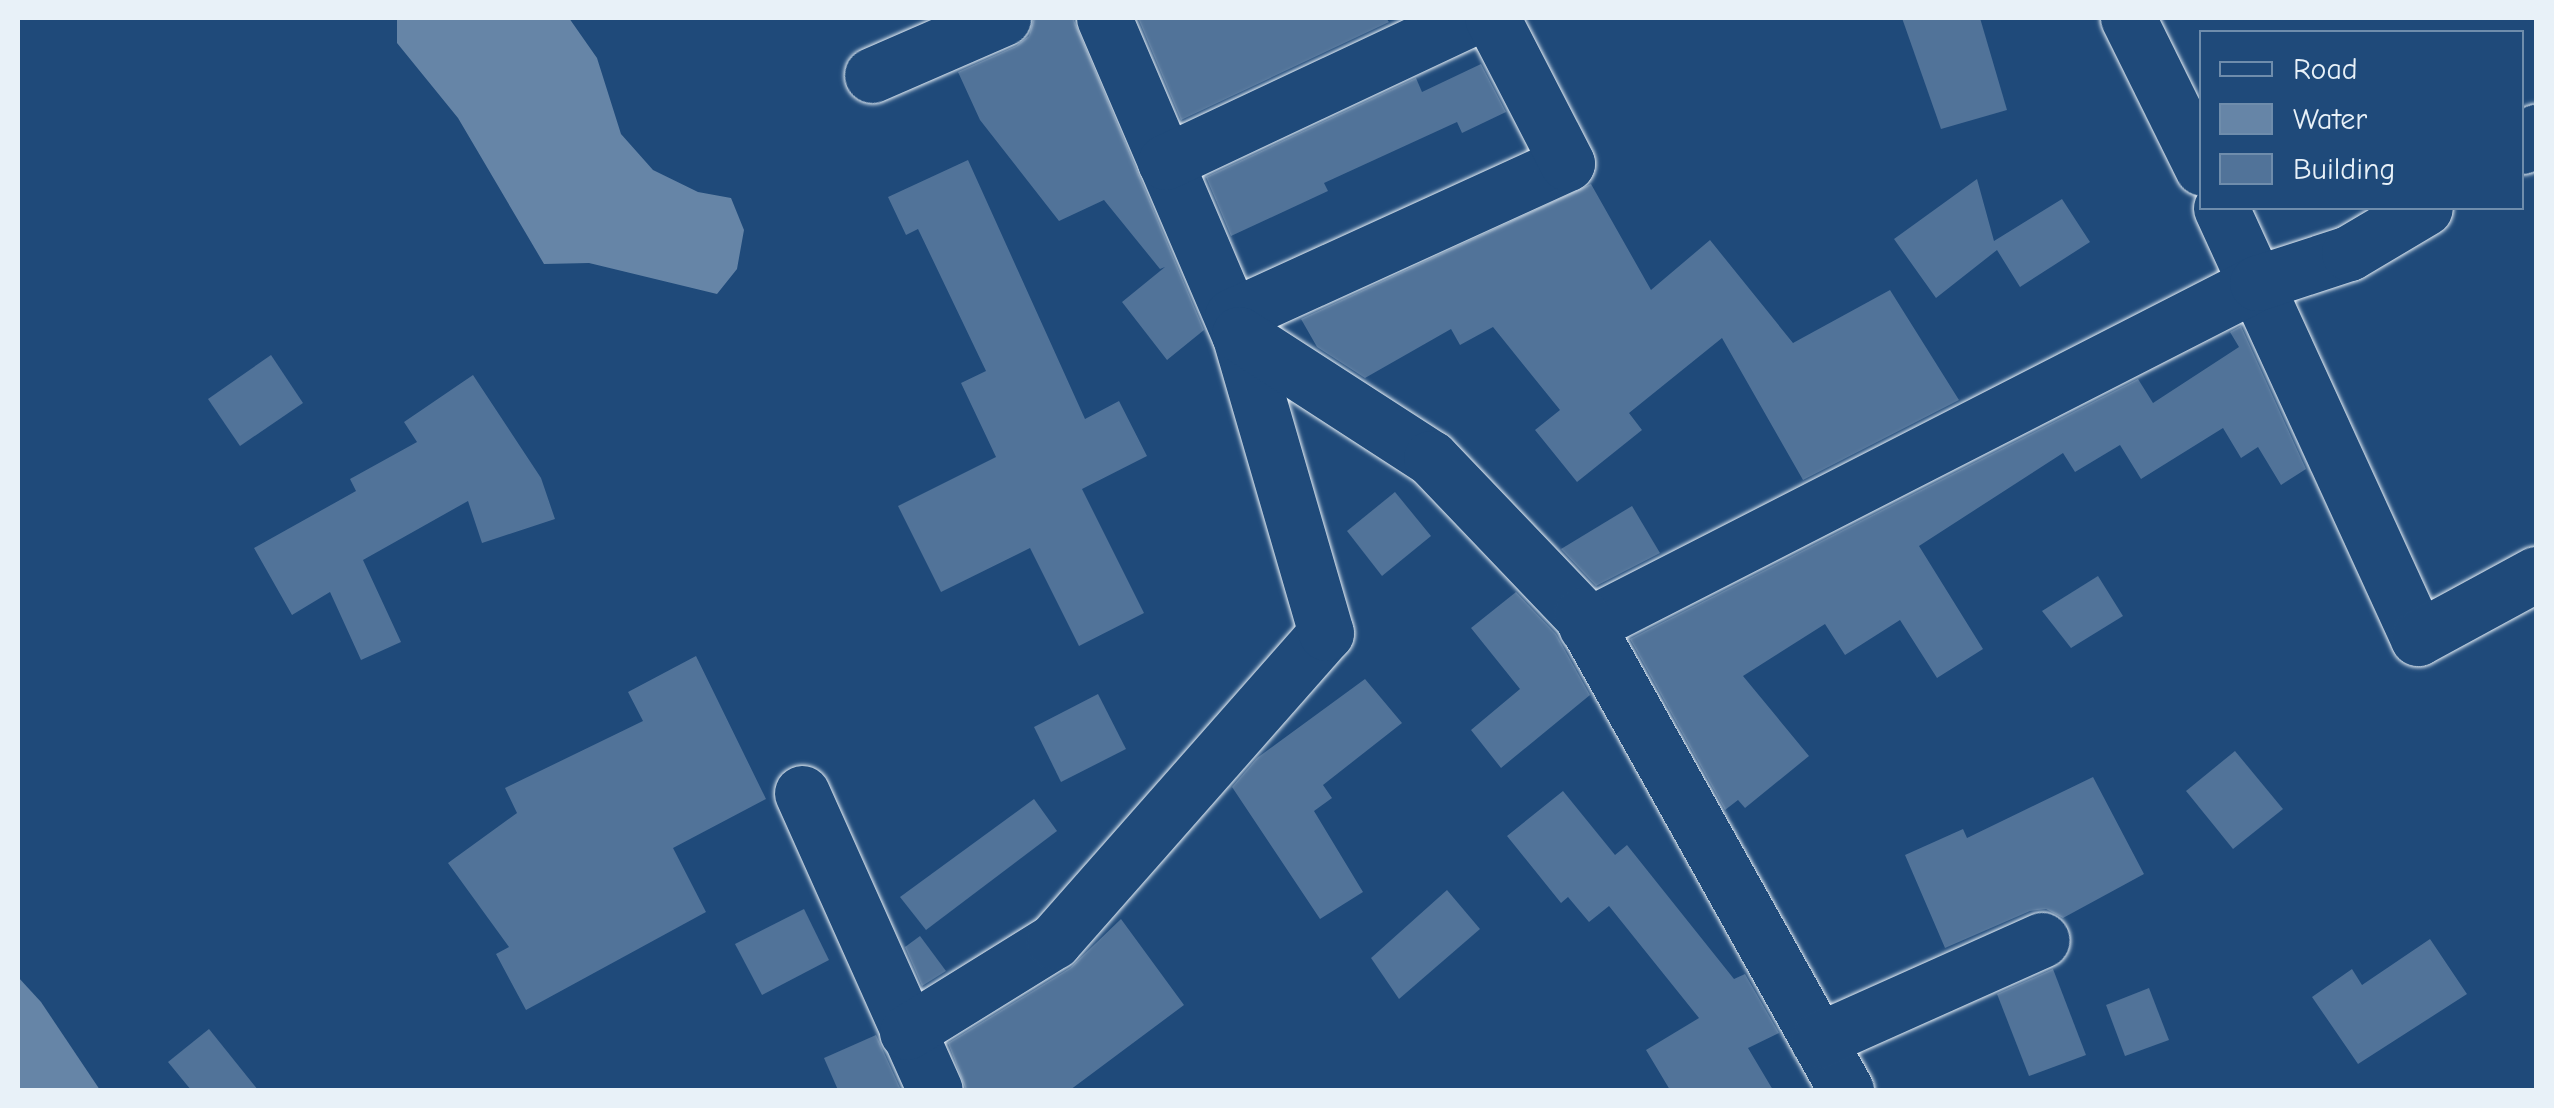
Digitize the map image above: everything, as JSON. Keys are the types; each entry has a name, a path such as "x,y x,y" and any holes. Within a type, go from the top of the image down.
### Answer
{"street":[{"path":"872,75 1002,18"},
{"path":"907,1032 1054,941 1326,632 1235,325 1104,18"},
{"path":"1165,162 1471,18"},
{"path":"1235,325 1567,163 1492,18"},
{"path":"2128,18 2199,162"},
{"path":"2222,210 2418,638 2536,574"},
{"path":"1586,626 2258,283 2348,252 2421,210"},
{"path":"1235,325 1432,458 1586,626 1846,1090"},
{"path":"802,793 935,1090"},
{"path":"1818,1040 2042,940"}],"water":[{"path":"397,18 569,18 597,58 621,134 653,170 698,192 731,198 744,230 737,269 717,294 589,263 544,264 458,118 397,43"},
{"path":"18,977 41,1002 100,1090 18,1090"}],"building":[{"path":"1034,18 1073,18 1204,330 1167,360 1122,302 1165,267 1160,269 1104,200 1059,221 980,120 958,72 1016,46 1029,36"},
{"path":"1138,18 1386,18 1389,22 1181,120"},
{"path":"1902,18 1980,18 2007,110 1941,129"},
{"path":"1481,64 1506,112 1462,133 1457,122 1324,183 1328,191 1231,236 1206,177 1416,78 1422,92"},
{"path":"968,160 1085,419 1119,401 1147,456 1082,489 1144,613 1079,646 1030,548 941,592 898,506 996,457 961,383 986,371 918,229 906,235 888,197"},
{"path":"1977,179 1994,241 2062,199 2090,242 2020,287 1997,250 1936,298 1894,239"},
{"path":"1591,184 1651,290 1710,240 1793,343 1890,290 1959,400 1803,480 1722,338 1629,413 1642,430 1577,482 1535,430 1560,410 1493,327 1460,345 1451,329 1365,378 1317,347 1301,319"},
{"path":"2241,326 2306,469 2281,485 2258,447 2241,458 2223,428 2141,479 2120,445 2075,472 2063,453 1919,546 1983,649 1937,678 1900,620 1845,655 1825,624 1743,676 1809,756 1745,808 1738,800 1725,810 1630,639 2138,379 2153,403 2239,347 2230,332"},
{"path":"271,355 303,403 240,446 208,399"},
{"path":"473,375 541,478 555,519 482,543 468,501 363,560 401,642 361,660 330,592 292,615 254,548 356,491 350,479 417,442 404,422"},
{"path":"1395,492 1431,536 1382,576 1347,531"},
{"path":"1632,506 1660,553 1596,586 1561,549"},
{"path":"2098,576 2123,616 2071,648 2042,611"},
{"path":"1516,592 1556,634 1590,695 1501,768 1471,730 1520,689 1471,628"},
{"path":"696,656 766,799 673,848 706,912 526,1010 496,954 509,947 448,863 517,813 505,788 643,721 628,692"},
{"path":"1365,679 1402,723 1323,785 1332,798 1314,811 1363,892 1320,919 1232,787 1257,758"},
{"path":"1098,694 1126,749 1061,782 1034,727"},
{"path":"2235,751 2283,809 2233,849 2186,791"},
{"path":"2093,777 2144,874 2063,918 2046,909 2030,911 1945,948 1905,855 1963,829 1967,838"},
{"path":"1563,791 1615,855 1627,845 1734,979 1745,974 1779,1033 1748,1048 1773,1090 1670,1090 1646,1050 1699,1018 1609,906 1589,922 1568,897 1561,903 1507,836"},
{"path":"1034,799 1057,831 926,930 900,897"},
{"path":"1447,890 1480,929 1399,999 1371,958"},
{"path":"804,909 829,960 762,995 735,944"},
{"path":"1121,919 1184,1005 1070,1090 966,1090 948,1043 1070,968"},
{"path":"920,936 946,971 922,986 905,947"},
{"path":"2430,939 2467,994 2358,1064 2312,997 2352,969 2362,985"},
{"path":"2053,969 2086,1055 2029,1076 1997,994"},
{"path":"2149,988 2169,1040 2125,1056 2106,1005"},
{"path":"209,1029 258,1090 191,1090 168,1062"},
{"path":"876,1035 901,1090 838,1090 824,1058"}]}
